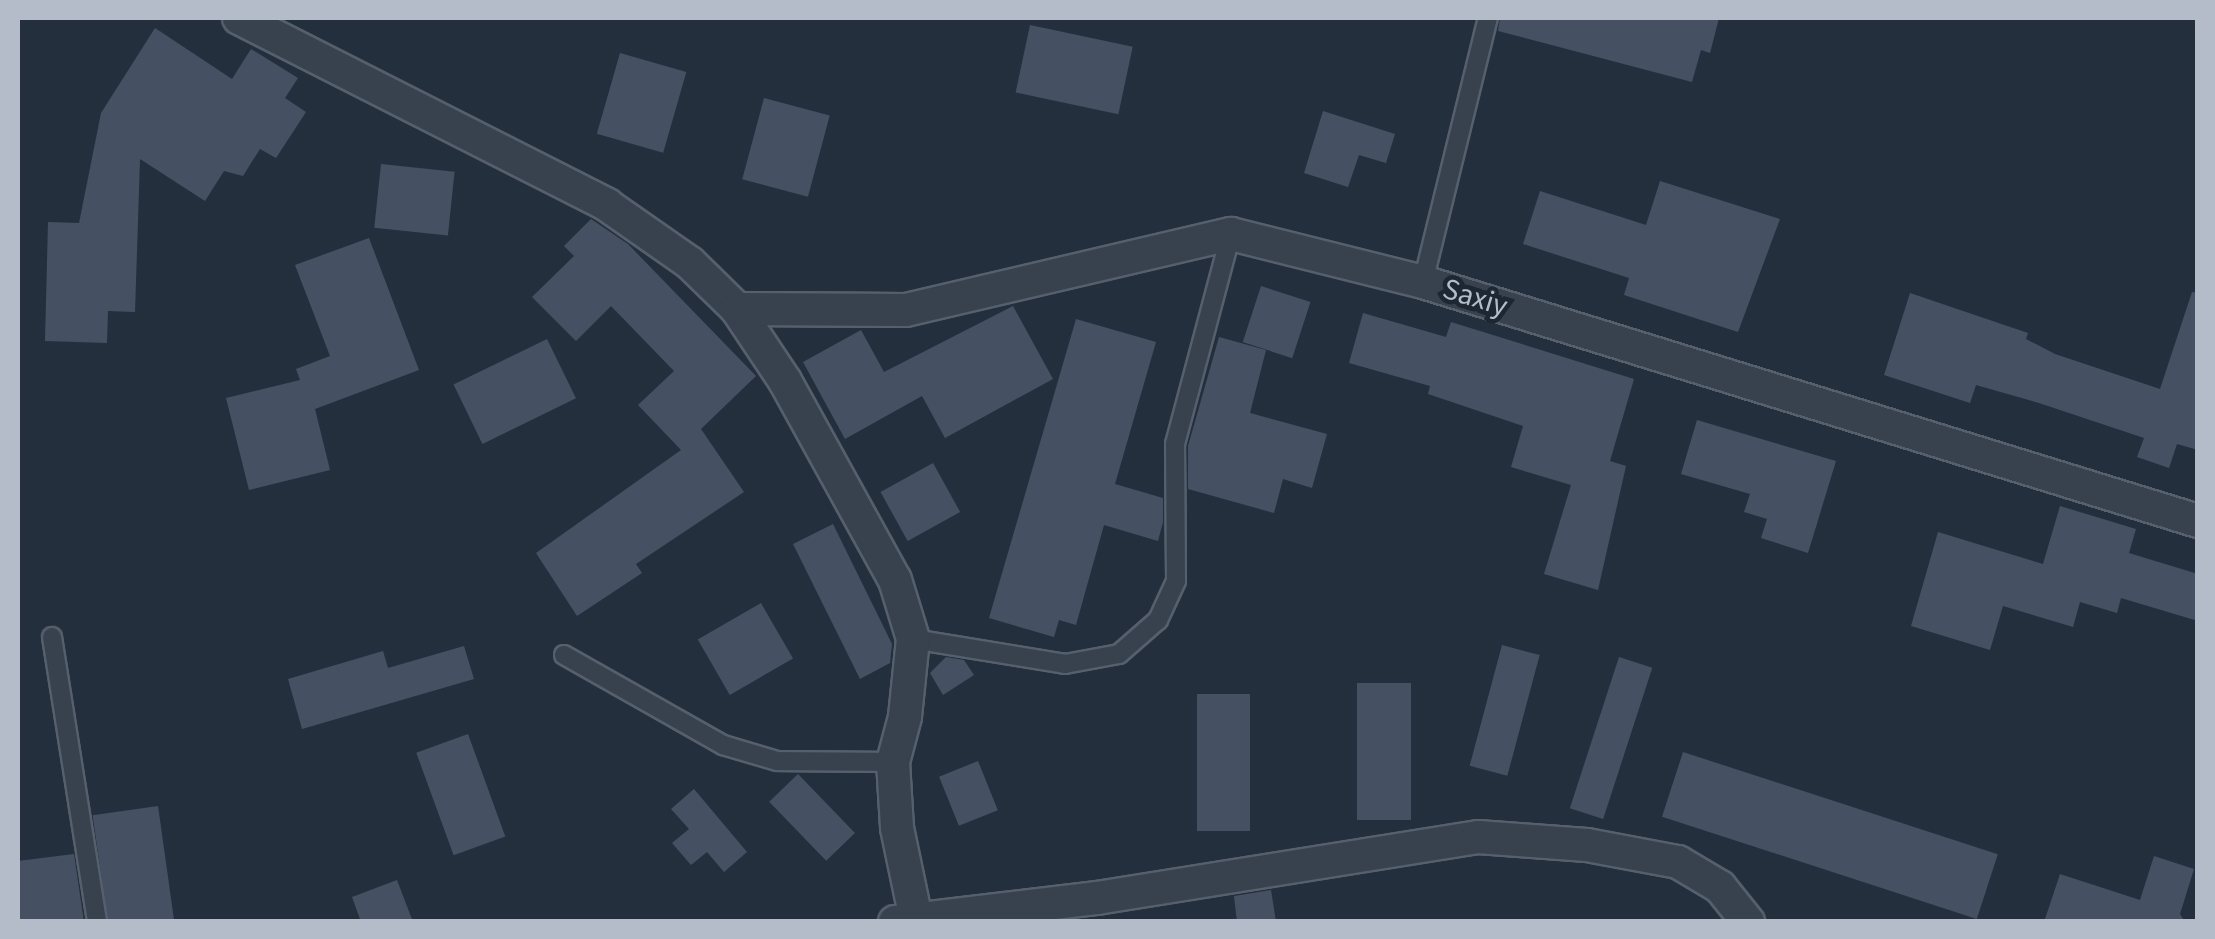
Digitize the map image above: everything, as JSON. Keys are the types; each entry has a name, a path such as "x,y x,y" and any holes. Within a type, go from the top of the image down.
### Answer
{"street":[{"path":"239,18 608,205 690,263 736,309 785,381 895,580 913,639 905,717 892,762 906,920 1097,898 1478,837 1587,844 1678,862 1720,886 1748,922"},
{"name":"Saxiy","path":"736,309 906,310 1232,234 1423,282 2198,521"}],"lane":[{"path":"1423,282 1488,18"},
{"path":"913,639 1065,664 1119,654 1158,620 1176,581 1174,444 1232,234"},
{"path":"52,638 97,922"},
{"path":"564,655 724,745 777,761 892,762"}],"building":[{"path":"1500,18 1719,18 1710,53 1701,50 1692,82 1498,31"},
{"path":"1030,25 1133,47 1118,114 1016,92"},
{"path":"155,28 232,79 251,49 298,78 285,98 306,112 276,158 260,149 243,176 224,171 205,201 140,159 135,312 108,311 107,343 45,341 48,222 79,223 101,113"},
{"path":"620,53 686,72 663,153 597,134"},
{"path":"764,98 830,116 808,197 742,179"},
{"path":"1323,111 1395,134 1386,163 1359,155 1348,187 1304,173"},
{"path":"381,164 455,172 448,235 374,228"},
{"path":"1660,181 1780,219 1738,332 1624,295 1629,278 1523,244 1540,191 1646,225"},
{"path":"591,219 628,244 756,376 701,429 744,492 636,564 642,573 577,616 536,553 681,450 638,405 674,371 611,306 576,341 532,297 574,256 564,246"},
{"path":"369,238 419,370 315,409 330,470 249,490 226,398 300,380 296,369 330,356 295,265"},
{"path":"1261,286 1310,302 1292,358 1243,342"},
{"path":"2192,292 2198,293 2198,450 2177,444 2169,468 2137,457 2144,438 2039,403 1976,385 1970,403 1884,375 1910,293 2028,333 2026,339 2055,354 2160,389"},
{"path":"1013,306 1053,379 945,438 922,396 845,439 803,362 861,330 884,372"},
{"path":"1363,313 1446,337 1451,322 1634,379 1610,461 1626,466 1598,590 1544,574 1571,485 1511,467 1523,426 1428,394 1430,386 1349,363"},
{"path":"1076,319 1156,342 1115,484 1163,498 1163,522 1158,541 1104,525 1076,625 1059,620 1054,637 989,618"},
{"path":"1219,337 1266,350 1250,413 1327,434 1312,488 1283,479 1274,513 1188,489 1188,446"},
{"path":"547,339 576,398 482,444 454,385"},
{"path":"1697,420 1836,461 1808,553 1761,538 1767,519 1744,512 1750,494 1681,474"},
{"path":"933,463 960,512 908,541 881,492"},
{"path":"2060,506 2136,529 2129,553 2198,574 2198,621 2121,598 2117,613 2080,602 2073,627 2003,606 1990,650 1911,626 1938,532 2043,564"},
{"path":"833,524 892,644 890,663 860,679 793,544"},
{"path":"761,603 793,658 730,695 698,640"},
{"path":"1502,645 1540,655 1507,776 1470,766"},
{"path":"464,646 474,679 302,729 288,679 383,651 388,668"},
{"path":"946,657 964,660 974,675 943,695 930,673"},
{"path":"1619,657 1652,668 1603,819 1570,808"},
{"path":"1357,683 1411,683 1411,820 1357,820"},
{"path":"1197,694 1250,694 1250,831 1197,831"},
{"path":"468,734 505,836 454,855 416,753"},
{"path":"1683,752 1998,854 1977,919 1662,817"},
{"path":"978,761 998,810 959,826 939,777"},
{"path":"798,774 855,833 826,861 769,802"},
{"path":"694,789 747,852 724,872 707,852 691,865 672,843 689,829 671,809"},
{"path":"158,806 174,922 108,922 93,815"},
{"path":"74,854 84,922 18,922 18,861"},
{"path":"2154,856 2194,869 2180,914 2185,922 2044,922 2060,874 2140,900"},
{"path":"397,880 413,922 361,922 352,897"},
{"path":"1271,890 1276,922 1237,922 1234,896"}]}
